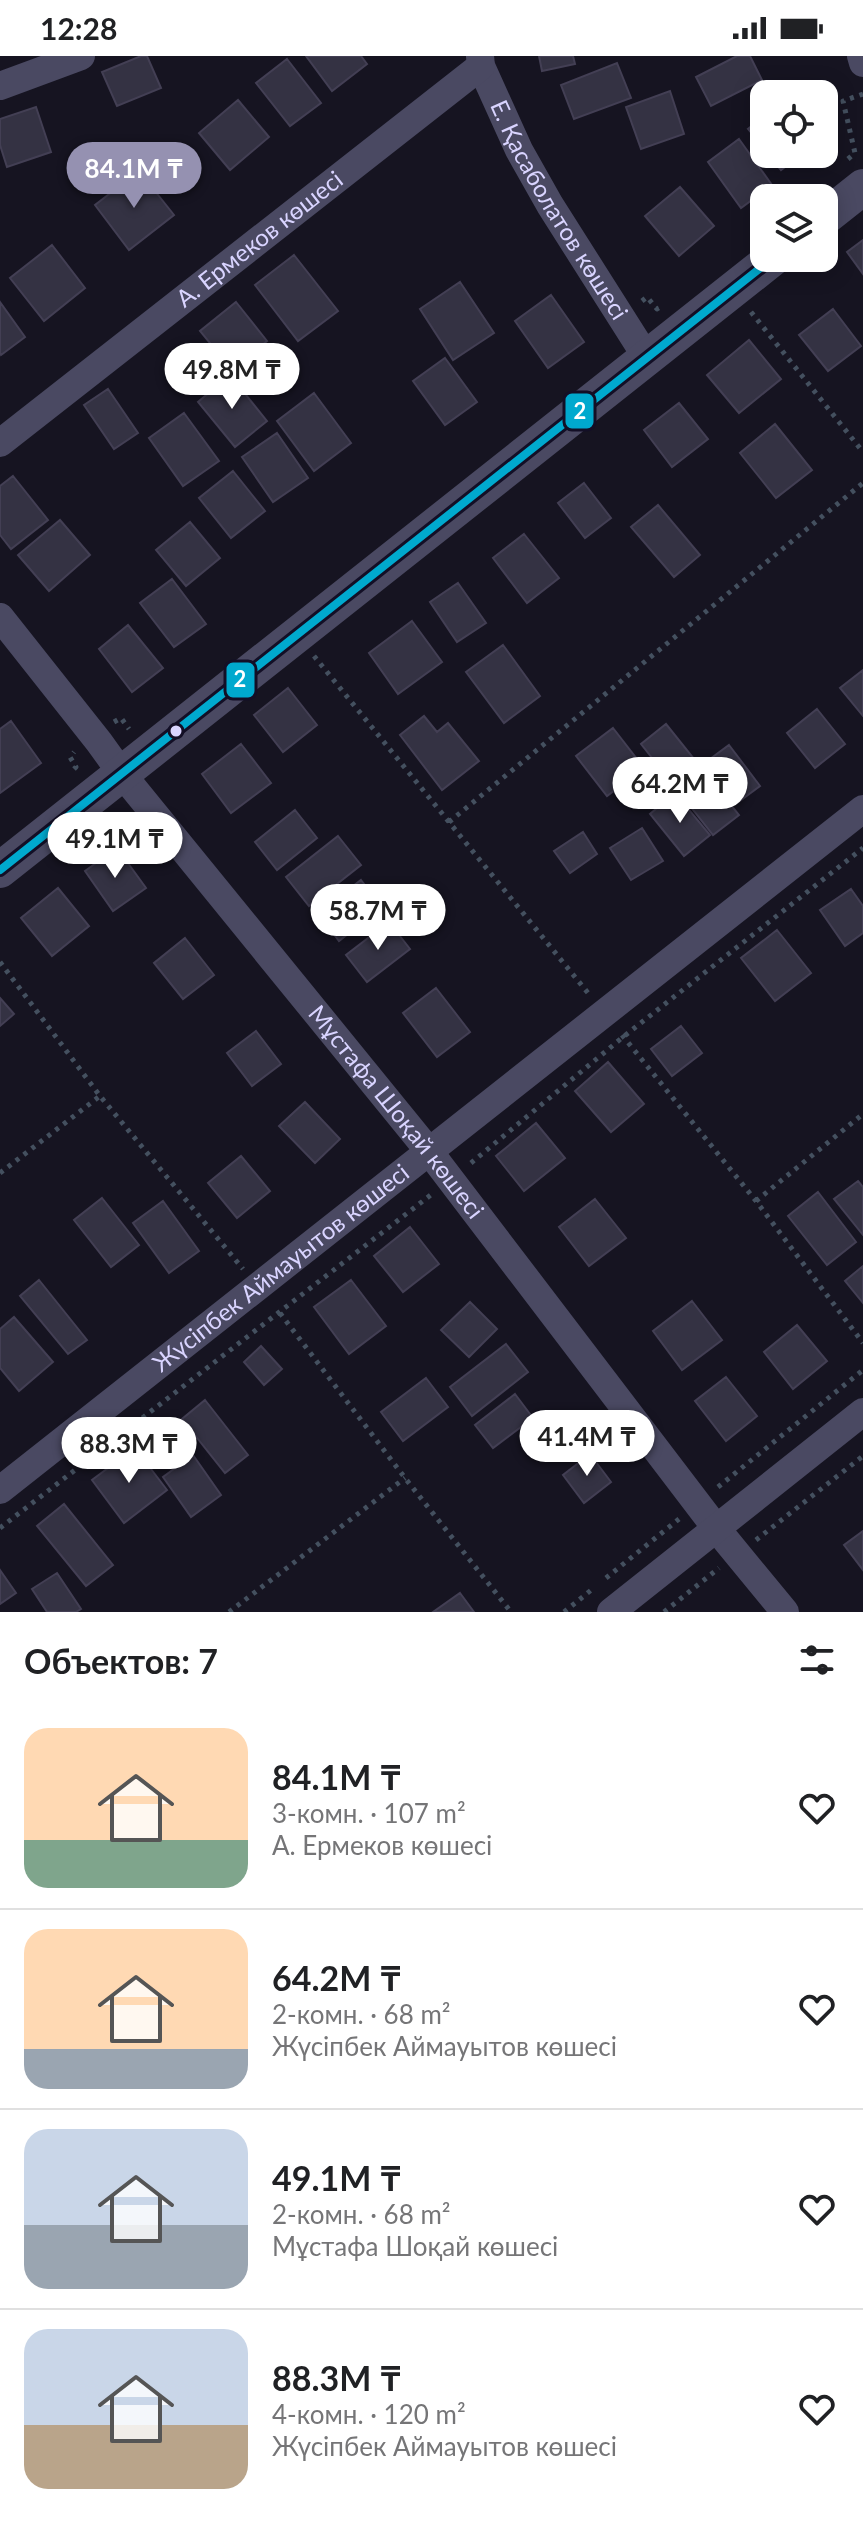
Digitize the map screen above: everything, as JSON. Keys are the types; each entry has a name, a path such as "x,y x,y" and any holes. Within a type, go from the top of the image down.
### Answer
{"street":[{"path":"0,86 81,56"},
{"path":"861,56 863,63"},
{"name":"Е. Қасаболатов көшесі","path":"480,61 519,150 550,205 647,358"},
{"name":"А. Ермеков көшесі","path":"0,443 480,61"},
{"path":"838,197 853,174"},
{"path":"0,870 755,272"},
{"name":"Мұстафа Шоқай көшесі","path":"0,617 122,774 428,1150 716,1528 785,1612"},
{"name":"Жүсіпбек Аймауытов көшесі","path":"0,1490 863,809"},
{"path":"611,1612 863,1412"}],"path":[{"path":"853,174 855,153 843,101 863,94"},
{"path":"733,289 863,452"},
{"path":"622,320 647,297 657,309 669,300"},
{"path":"449,822 863,483"},
{"path":"297,635 756,1201 863,1343"},
{"path":"65,776 76,767 70,757 93,733 121,718 130,730"},
{"path":"0,1173 100,1096"},
{"path":"756,1201 863,1114"},
{"path":"664,1612 863,1456"},
{"path":"229,1612 405,1478"}],"building":[{"path":"147,56 161,88 117,106 102,72"},
{"path":"306,56 361,56 367,64 332,91"},
{"path":"539,56 573,56 575,64 542,71"},
{"path":"737,56 750,56 762,80 750,80 750,86 711,106 696,77"},
{"path":"287,59 321,103 290,126 256,83"},
{"path":"617,63 631,98 574,119 561,85"},
{"path":"670,91 684,134 641,149 626,107"},
{"path":"238,100 269,137 230,170 199,133"},
{"path":"36,107 51,152 7,167 0,145 0,119"},
{"path":"739,139 750,154 750,168 760,168 771,184 750,184 750,201 741,208 708,162"},
{"path":"139,171 174,215 129,250 95,205"},
{"path":"680,187 714,226 679,256 645,216"},
{"path":"863,240 863,274 847,252"},
{"path":"52,245 85,288 44,321 10,278"},
{"path":"294,255 338,311 298,341 255,285"},
{"path":"460,282 494,333 453,360 420,309"},
{"path":"551,295 584,342 548,368 515,321"},
{"path":"0,302 25,337 1,355 0,353"},
{"path":"236,302 267,341 232,370 200,331"},
{"path":"833,309 861,346 828,371 799,335"},
{"path":"749,340 781,379 739,413 707,375"},
{"path":"445,358 477,402 445,425 413,381"},
{"path":"230,375 267,421 235,447 198,402"},
{"path":"108,389 138,433 114,449 84,405"},
{"path":"314,393 351,443 314,471 277,421"},
{"path":"679,403 708,439 672,467 644,430"},
{"path":"184,413 219,461 183,486 149,438"},
{"path":"775,424 812,470 776,498 740,453"},
{"path":"277,433 308,478 273,502 242,457"},
{"path":"233,471 265,511 231,538 199,498"},
{"path":"13,476 48,520 11,549 0,535 0,486"},
{"path":"584,483 611,518 585,538 558,503"},
{"path":"658,505 700,555 674,577 631,527"},
{"path":"60,520 90,555 49,591 18,555"},
{"path":"190,522 220,558 186,586 156,550"},
{"path":"524,534 559,578 527,603 493,558"},
{"path":"172,579 206,624 174,647 140,603"},
{"path":"458,583 486,623 457,642 430,602"},
{"path":"412,621 442,662 398,694 369,653"},
{"path":"128,625 163,668 132,692 99,649"},
{"path":"503,645 540,696 504,723 466,672"},
{"path":"863,670 863,716 840,688"},
{"path":"288,688 317,725 283,752 254,715"},
{"path":"817,709 845,744 815,768 787,733"},
{"path":"424,716 437,732 448,723 479,761 442,790 400,735"},
{"path":"11,721 41,763 0,793 0,729"},
{"path":"666,724 739,815 713,835 641,744"},
{"path":"613,728 644,768 607,796 576,756"},
{"path":"241,744 271,783 231,813 202,774"},
{"path":"729,745 760,786 737,803 706,762"},
{"path":"675,793 710,835 684,856 650,814"},
{"path":"295,810 317,838 277,870 255,842"},
{"path":"642,828 663,861 631,880 610,848"},
{"path":"583,832 597,854 570,873 554,851"},
{"path":"338,836 361,865 309,906 286,877"},
{"path":"117,848 146,888 113,911 85,871"},
{"path":"361,880 382,907 339,941 318,913"},
{"path":"58,888 89,926 52,956 21,918"},
{"path":"851,889 863,906 863,933 845,946 820,910"},
{"path":"389,922 410,949 367,982 346,955"},
{"path":"777,930 811,973 775,1001 741,958"},
{"path":"185,938 214,975 183,999 154,963"},
{"path":"436,988 470,1032 437,1057 403,1013"},
{"path":"0,998 14,1014 0,1026"},
{"path":"681,1026 702,1053 672,1076 651,1049"},
{"path":"256,1031 281,1064 252,1086 227,1053"},
{"path":"608,1062 644,1104 611,1132 575,1091"},
{"path":"305,1102 340,1139 315,1163 279,1126"},
{"path":"536,1123 565,1158 524,1191 496,1156"},
{"path":"241,1156 270,1191 237,1218 208,1183"},
{"path":"858,1181 863,1187 863,1235 834,1199"},
{"path":"818,1192 856,1242 827,1265 788,1216"},
{"path":"102,1198 139,1245 111,1267 74,1220"},
{"path":"595,1199 626,1238 589,1266 559,1227"},
{"path":"163,1201 199,1251 169,1273 133,1223"},
{"path":"410,1227 439,1264 403,1292 374,1256"},
{"path":"863,1266 863,1303 845,1281"},
{"path":"39,1280 87,1340 68,1354 20,1296"},
{"path":"351,1280 386,1326 349,1354 314,1307"},
{"path":"692,1301 722,1340 682,1370 653,1331"},
{"path":"470,1302 497,1329 469,1357 441,1330"},
{"path":"14,1317 53,1362 19,1391 0,1368 0,1329"},
{"path":"797,1325 827,1361 793,1389 764,1352"},
{"path":"506,1344 528,1372 472,1416 450,1387"},
{"path":"261,1346 282,1369 264,1385 244,1362"},
{"path":"726,1377 757,1416 726,1441 695,1401"},
{"path":"426,1378 448,1407 403,1441 381,1412"},
{"path":"515,1394 533,1418 493,1448 475,1425"},
{"path":"205,1400 248,1455 225,1473 182,1419"},
{"path":"135,1448 167,1490 124,1523 92,1480"},
{"path":"590,1454 611,1482 584,1503 563,1475"},
{"path":"193,1455 221,1495 191,1517 163,1477"},
{"path":"64,1504 113,1565 86,1586 37,1526"},
{"path":"863,1531 863,1570 844,1545"},
{"path":"0,1570 16,1593 0,1604"},
{"path":"57,1573 81,1609 76,1612 47,1612 32,1589"},
{"path":"460,1593 474,1612 433,1612"}],"transit line":[{"name":"2","path":"0,870 755,272"}]}
